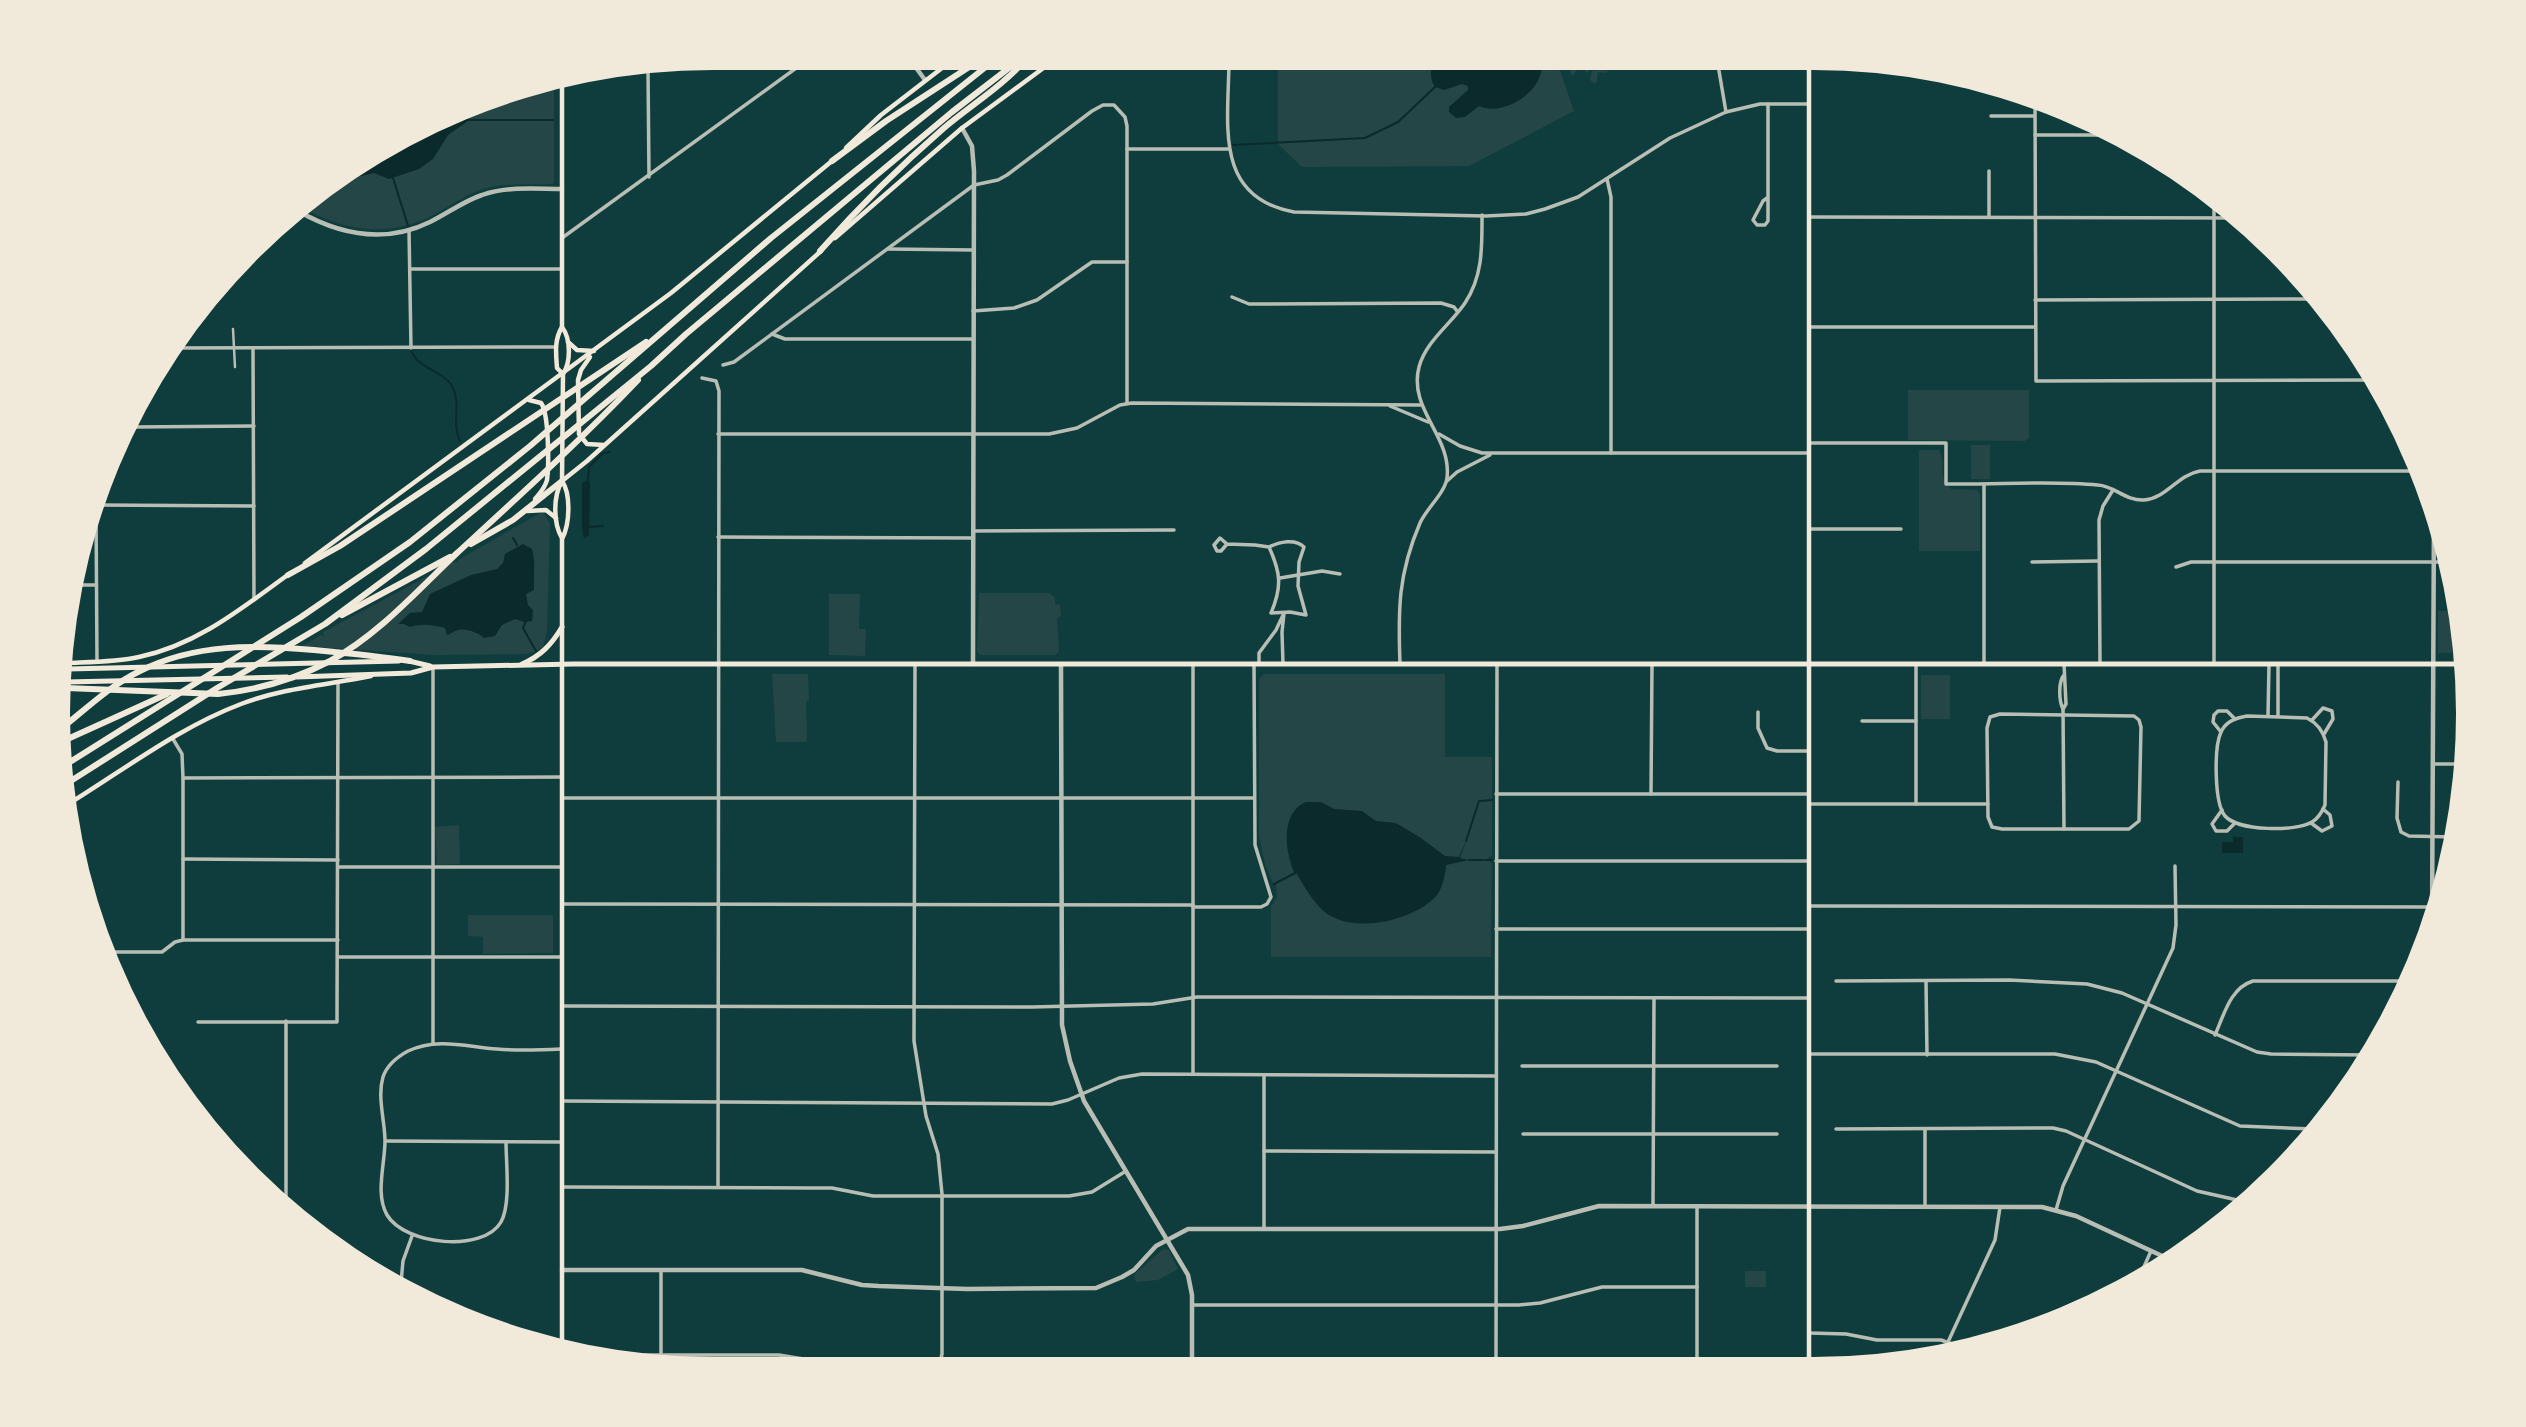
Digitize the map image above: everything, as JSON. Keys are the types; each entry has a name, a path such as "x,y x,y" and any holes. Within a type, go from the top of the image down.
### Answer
{"highway":[{"path":"832,161 886,121 965,70"},
{"path":"72,761 301,617 410,542 530,446 771,239 982,70"},
{"path":"71,688 160,694 218,694 289,680 332,660 385,621 596,424 651,366 686,334 942,121 1009,70"},
{"path":"820,251 842,226 944,128 1016,70"},
{"path":"288,575 340,546 668,328"},
{"path":"325,624 426,549 651,366"},
{"path":"74,780 217,688 325,624 416,576 526,510 562,481"},
{"path":"70,722 123,680 174,657 230,646 295,649 410,661"},
{"path":"71,738 206,675"}],"main road":[{"path":"72,663 136,658 181,644 202,634 254,600 442,460 595,351 709,263 832,161 881,115 939,70"},
{"path":"562,539 556,529 556,518 557,491 562,481 962,128 1041,70"},
{"path":"1809,70 1809,1357"},
{"path":"562,88 562,327 557,336 556,347 557,368 563,374"},
{"path":"562,327 568,335 568,367 563,374 562,481 567,489 567,530 562,539 562,1339"},
{"path":"568,342 577,350 595,351"},
{"path":"595,351 578,376 579,434 587,444 605,444"},
{"path":"526,510 544,490 547,479 546,414 541,403 527,400"},
{"path":"526,510 546,510 556,518"},
{"path":"518,666 540,654 553,642 562,626"},
{"path":"71,669 410,661 433,667"},
{"path":"71,682 251,679 411,673 433,667 563,664 2454,664"},
{"path":"76,799 207,719 264,696 291,689 386,673"}],"street":[{"path":"562,238 794,70"},
{"path":"918,70 925,80"},
{"path":"1229,70 1229,149 1239,180 1250,193 1278,209 1294,212 1525,214 1578,197 1670,138 1726,112 1768,104 1809,103"},
{"path":"1719,70 1726,112"},
{"path":"648,74 649,177"},
{"path":"723,365 734,362 974,185 998,180 1007,175 1103,104 1114,105 1125,117 1127,126 1127,403"},
{"path":"1767,198 1754,215 1753,220 1757,225 1767,223 1768,104"},
{"path":"2035,110 2036,381 2363,380"},
{"path":"1991,116 2035,116"},
{"path":"962,128 972,146 974,185 973,664"},
{"path":"2035,135 2095,135"},
{"path":"1127,149 1229,149"},
{"path":"1989,171 1989,217"},
{"path":"1607,179 1611,207 1611,453"},
{"path":"306,216 351,233 386,235 409,230 472,199 493,192 562,189"},
{"path":"2214,211 2214,664"},
{"path":"1447,481 1445,453 1438,432 1421,405 1419,366 1427,349 1458,312 1478,280 1482,215"},
{"path":"1810,217 2222,218"},
{"path":"409,230 411,348"},
{"path":"886,250 974,250"},
{"path":"973,311 1014,308 1037,300 1092,262 1127,262"},
{"path":"411,269 562,269"},
{"path":"1232,297 1249,304 1441,303 1454,307 1458,312"},
{"path":"2035,300 2304,299"},
{"path":"1809,327 2035,327"},
{"path":"233,329 235,367"},
{"path":"772,334 785,339 973,339"},
{"path":"184,348 556,347"},
{"path":"253,348 254,600"},
{"path":"702,378 712,379 718,384 718,1187"},
{"path":"718,435 1049,434 1077,428 1127,403 1421,405"},
{"path":"1385,404 1431,423"},
{"path":"138,426 254,426"},
{"path":"1438,432 1460,446 1482,453 1809,453"},
{"path":"1809,443 1946,443 1947,484 2099,485 2136,500 2161,495 2183,476 2200,471 2408,471"},
{"path":"1400,664 1399,605 1405,562 1422,519 1447,481 1457,472 1493,453"},
{"path":"1984,485 1984,664"},
{"path":"2100,664 2099,520 2103,506 2113,490"},
{"path":"104,507 254,506"},
{"path":"1809,529 1901,529"},
{"path":"973,531 1174,530"},
{"path":"97,531 97,662"},
{"path":"718,537 973,538"},
{"path":"1227,544 1269,547 1288,542 1302,545 1304,551 1299,562 1298,576 1306,615 1271,613 1280,578 1269,547"},
{"path":"2434,547 2434,879"},
{"path":"2032,562 2098,561"},
{"path":"2176,567 2191,562 2214,561 2438,562"},
{"path":"1280,578 1322,571 1340,573"},
{"path":"83,585 96,585"},
{"path":"562,904 1060,904 1259,907 1269,902 1271,890 1255,845 1256,664 1260,649 1276,630 1284,613"},
{"path":"1283,664 1284,613"},
{"path":"915,664 915,1058 923,1104 938,1154 942,1196 941,1357"},
{"path":"1061,664 1061,1005 1065,1040 1082,1094 1188,1275 1192,1305 1192,1357"},
{"path":"1193,664 1193,1074"},
{"path":"1496,1357 1497,664"},
{"path":"1651,794 1652,664"},
{"path":"1916,664 1916,804"},
{"path":"2064,664 2064,829"},
{"path":"2268,716 2269,664"},
{"path":"2278,664 2278,716"},
{"path":"433,667 433,1044"},
{"path":"198,1022 337,1022 338,683"},
{"path":"2312,720 2323,708 2332,711 2333,719 2324,734 2326,796 2323,809 2311,823 2297,827 2256,827 2235,823 2222,810 2217,794 2217,749 2225,726 2235,719 2247,716 2295,716 2312,720 2324,734"},
{"path":"2221,732 2213,722 2218,711 2227,711 2235,719"},
{"path":"1758,712 1758,728 1767,748 1777,751 1809,751"},
{"path":"2063,712 2129,714 2139,720 2139,821 2129,829 1992,827 1988,822 1987,728 1990,717 2000,714 2063,712"},
{"path":"1862,721 1916,721"},
{"path":"173,739 182,754 183,940"},
{"path":"2433,764 2454,764"},
{"path":"183,778 562,777"},
{"path":"2398,782 2398,828 2404,835 2444,836"},
{"path":"1496,794 1809,794"},
{"path":"562,798 1254,798"},
{"path":"1809,804 1988,804"},
{"path":"2311,823 2322,831 2332,826 2330,816 2323,809"},
{"path":"2222,810 2212,824 2216,831 2227,831 2235,823"},
{"path":"183,859 338,860"},
{"path":"1496,861 1809,861"},
{"path":"2056,1210 2063,1186 2173,948 2175,866"},
{"path":"338,867 562,867"},
{"path":"1809,906 2426,907"},
{"path":"1496,929 1809,929"},
{"path":"116,952 162,952 175,942 183,940 338,940"},
{"path":"338,957 562,957"},
{"path":"1836,981 2064,981 2087,984 2122,993 2241,1047 2271,1054 2358,1055"},
{"path":"1926,981 1927,1055"},
{"path":"2215,1035 2233,995 2246,983 2398,981"},
{"path":"562,1006 914,1007 1153,1004 1193,998 1809,998"},
{"path":"1653,1206 1654,998"},
{"path":"286,1021 286,1194"},
{"path":"506,1142 506,1205 498,1226 483,1235 455,1241 439,1241 412,1235 395,1224 388,1216 382,1201 385,1141 381,1093 384,1073 401,1055 433,1044 452,1043 495,1049 562,1049"},
{"path":"1809,1054 2055,1054 2096,1062 2239,1126 2304,1129"},
{"path":"1522,1066 1777,1066"},
{"path":"1264,1075 1264,1227"},
{"path":"562,1101 1052,1104 1119,1078 1133,1076 1496,1076"},
{"path":"1925,1128 1925,1207"},
{"path":"1836,1129 2053,1128 2085,1138 2197,1191 2234,1199"},
{"path":"1523,1134 1777,1134"},
{"path":"385,1141 562,1142"},
{"path":"1264,1151 1496,1152"},
{"path":"562,1187 832,1188 861,1195 1082,1195 1104,1186 1126,1171"},
{"path":"562,1269 802,1270 862,1285 1096,1288 1134,1270 1167,1239 1198,1227 1496,1229 1522,1226 1599,1206 2000,1207 2056,1210 2077,1216 2160,1255"},
{"path":"1697,1207 1697,1357"},
{"path":"1809,1334 1846,1334 1877,1340 1932,1339 1948,1342 1994,1240 2000,1207"},
{"path":"401,1276 412,1235"},
{"path":"2146,1264 2152,1251"},
{"path":"661,1271 661,1354"},
{"path":"1192,1305 1531,1305 1613,1286 1697,1287"},
{"path":"655,1354 794,1357"}],"shaded area":[{"path":"1278,70 1560,70 1574,111 1469,166 1302,167 1278,144"},
{"path":"1431,70 1541,70 1532,90 1523,98 1500,108 1479,106 1465,117 1456,118 1449,112 1449,107 1468,90 1468,86 1462,84 1444,90 1435,87"},
{"path":"1594,70 1608,70 1606,73 1598,72 1597,82 1594,83 1590,80 1592,71 1596,71"},
{"path":"554,90 552,184 487,188 468,195 422,220 387,229 352,227 311,212 356,178 429,136 507,104"},
{"path":"468,121 448,135 433,159 419,169 389,179 374,173 361,176 429,136"},
{"path":"1908,390 2029,390 2029,438 2025,441 1908,440"},
{"path":"1971,445 1990,445 1990,479 1971,479"},
{"path":"1919,450 1939,450 1944,479 1951,489 1977,490 1980,494 1980,551 1919,551"},
{"path":"588,480 589,535 584,539 582,483"},
{"path":"544,513 550,524 547,632 543,647 526,654 434,655 302,646 321,635 324,636 323,632 456,561 458,563 458,560"},
{"path":"523,544 532,549 534,559 534,590 526,594 528,605 533,610 532,621 515,619 502,625 495,636 484,638 465,630 447,635 445,628 441,627 410,627 398,624 410,613 422,612 430,594 471,575 497,569 503,563 505,554"},
{"path":"979,593 1050,593 1055,598 1055,604 1060,605 1061,616 1057,618 1059,651 1056,655 980,655 977,651"},
{"path":"829,594 860,594 859,629 866,629 865,656 829,655"},
{"path":"2438,611 2447,611 2453,653 2438,653"},
{"path":"772,674 808,674 807,742 776,742"},
{"path":"1264,674 1445,674 1445,757 1492,757 1492,799 1488,800 1492,801 1492,855 1487,859 1492,864 1491,957 1271,957 1271,907 1277,897 1276,884 1273,883 1265,864 1259,836 1259,679"},
{"path":"1921,675 1950,675 1950,719 1921,719"},
{"path":"1306,802 1321,802 1334,809 1362,811 1376,821 1396,823 1445,856 1459,857 1466,841 1460,858 1469,860 1446,865 1439,892 1416,911 1387,921 1343,921 1326,913 1316,903 1297,874 1299,871 1294,872 1291,863 1287,843 1288,823 1298,807"},
{"path":"459,825 460,864 437,865 435,827"},
{"path":"2233,837 2243,837 2243,853 2222,853 2222,842 2233,842"},
{"path":"468,915 553,915 553,953 483,954 483,937 468,936"},
{"path":"1163,1249 1169,1250 1178,1269 1158,1280 1136,1282 1134,1275"},
{"path":"1745,1271 1766,1271 1766,1287 1745,1287"}],"waterway":[{"path":"1233,145 1365,138 1398,122 1435,87"},
{"path":"465,120 553,120"},
{"path":"393,178 409,229"},
{"path":"411,349 418,361 448,380 452,386 460,441"},
{"path":"588,480 589,467 603,453 610,452"},
{"path":"589,527 603,526"},
{"path":"513,538 517,545"},
{"path":"526,621 523,628 536,651"},
{"path":"1481,801 1492,800"},
{"path":"1466,841 1479,801"},
{"path":"1469,860 1483,860"},
{"path":"1485,860 1492,860"},
{"path":"1274,884 1299,871"}]}
